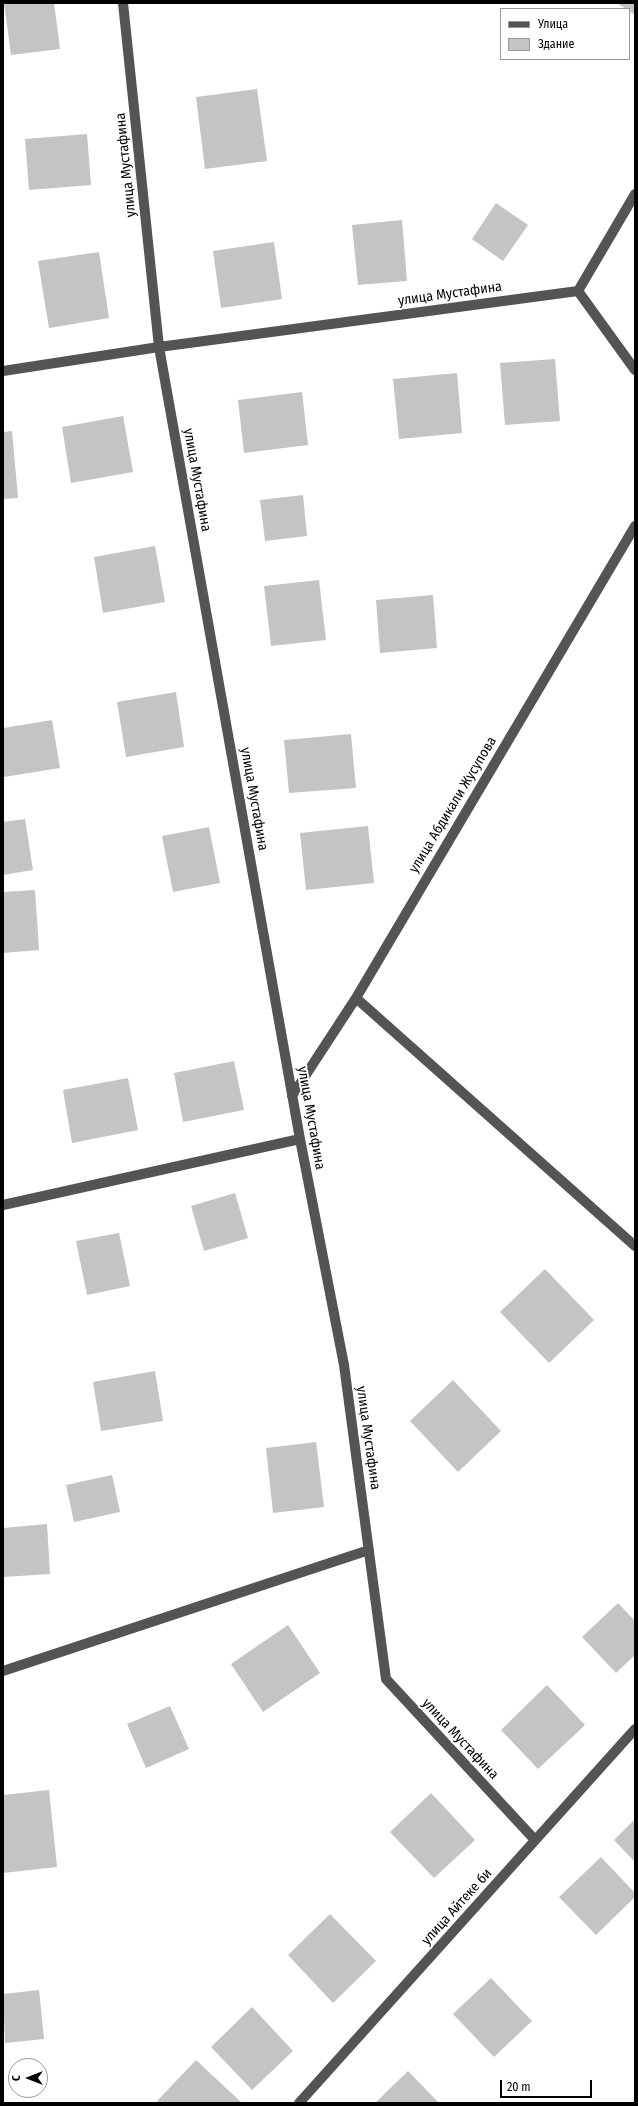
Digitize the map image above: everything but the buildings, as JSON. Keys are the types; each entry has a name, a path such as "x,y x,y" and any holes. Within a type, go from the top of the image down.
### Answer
{"street":[{"name":"улица Мустафина","path":"123,3 159,347 292,1096 344,1365 386,1679 535,1840"},
{"path":"635,194 578,291 635,370"},
{"name":"улица Мустафина","path":"3,371 159,347 578,291"},
{"name":"улица Абдикали Жусупова","path":"292,1096 356,998 635,526"},
{"path":"356,998 635,1246"},
{"path":"3,1205 300,1139"},
{"path":"3,1671 369,1550"},
{"name":"улица Айтеке би","path":"299,2103 635,1729"}]}
